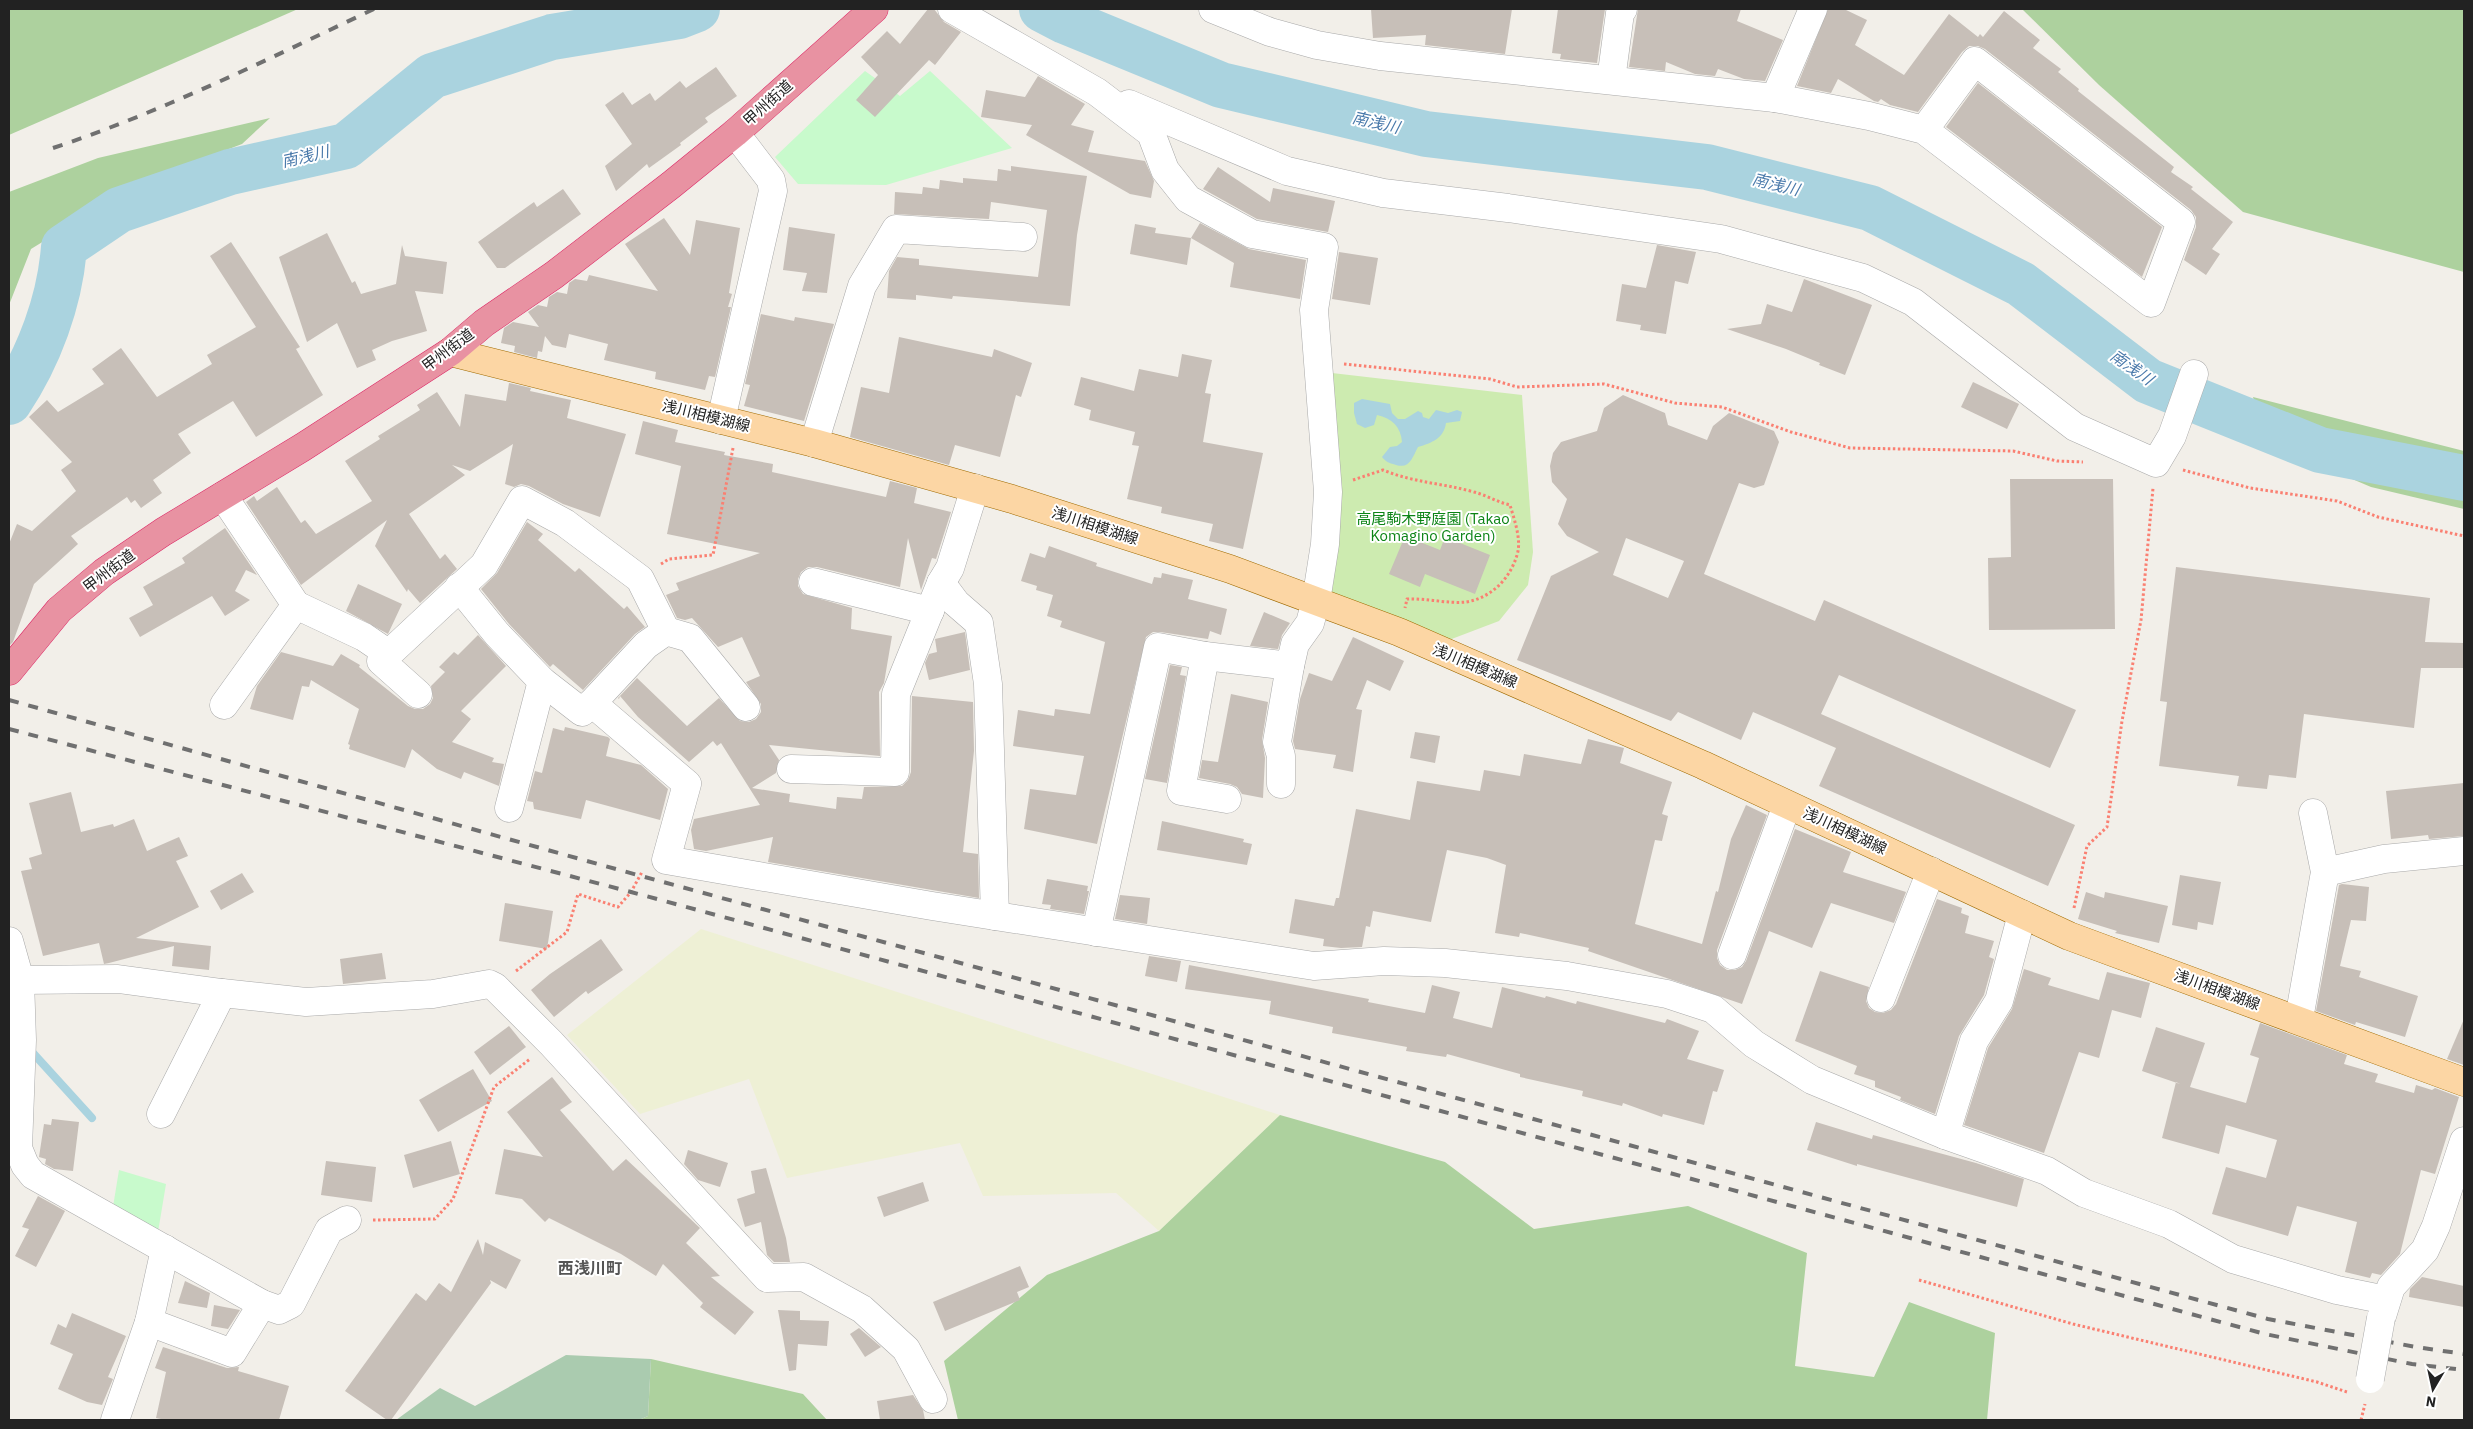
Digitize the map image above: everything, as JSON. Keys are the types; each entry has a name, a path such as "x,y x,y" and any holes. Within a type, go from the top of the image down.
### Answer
{"highway":[{"name":"甲州街道","path":"9,671 59,610 104,572 223,496 303,448 450,352 484,322 554,275 735,133 874,9"}],"main road":[{"name":"浅川相模湖線","path":"450,352 814,443 975,488 1230,569 1316,600 1399,632 1703,765 2070,936 2299,1019 2464,1082"}],"street":[{"path":"952,9 1097,92 1287,171 1383,193 1508,208 1721,239 1863,278 1913,302 2076,427 2156,463 2172,436 2194,374"},
{"path":"1213,9 1270,32 1317,45 1380,56 1775,98 1869,116 1924,130 2151,303 2181,222 1975,61 1924,130"},
{"path":"1611,80 1620,13 1623,9"},
{"path":"1775,98 1813,9"},
{"path":"1097,92 1151,133 1165,170 1188,200 1252,234 1324,247 1314,310 1328,492 1325,544 1316,600 1310,623 1295,644 1290,666 1277,742 1281,756 1281,784"},
{"path":"729,422 774,191 780,176 735,133"},
{"path":"814,443 862,286 896,229 1023,237"},
{"path":"791,770 896,772 896,694 941,583 950,568 975,488"},
{"path":"223,496 296,605 364,638 389,654"},
{"path":"418,694 381,661 484,565 522,500 565,523 640,579 666,631 690,638 746,707"},
{"path":"813,582 930,611"},
{"path":"941,583 956,603 979,623 988,684 995,916"},
{"path":"459,587 497,634 542,681 582,712 646,646 666,631"},
{"path":"224,705 296,605"},
{"path":"1096,932 1158,647 1205,656 1290,666"},
{"path":"1205,656 1181,791 1226,800"},
{"path":"509,808 542,681"},
{"path":"592,703 686,784 666,860 995,916 1314,966 1384,962 1445,963 1567,976 1667,994 1713,1009 1754,1044 1812,1080 1945,1135 2047,1171 2084,1193 2169,1224 2234,1259 2337,1290 2384,1309"},
{"path":"1732,955 1787,805"},
{"path":"2299,1019 2325,872 2313,813"},
{"path":"2325,872 2384,859 2464,851"},
{"path":"1881,998 1931,871"},
{"path":"1945,1135 1974,1041 1999,1002 2022,914"},
{"path":"9,941 20,980 22,1050 18,1148 25,1165 33,1175 262,1304 279,1310 291,1304 330,1230 348,1220"},
{"path":"20,980 118,978 222,993 306,1002 433,994 489,984 496,987 551,1043 767,1278 804,1277 862,1309 906,1349 933,1399"},
{"path":"161,1114 222,993"},
{"path":"2360,1386 2391,1287 2425,1250 2436,1226 2464,1141"},
{"path":"115,1420 149,1322 165,1249"},
{"path":"149,1322 232,1353 262,1304"}],"path":[{"path":"1319,361 1490,380 1517,387 1604,384 1675,403 1722,407 1791,432 1850,448 2014,451 2057,461 2086,462"},
{"path":"640,579 669,559 713,555 729,422"},
{"path":"2070,936 2076,890 2087,846 2108,827 2122,721 2141,620 2156,463 2250,488 2337,501 2378,517 2464,536"},
{"path":"1328,492 1365,475 1384,470 1402,478 1475,492 1490,500 1510,505 1516,523 1518,554 1497,590 1465,602 1422,598 1407,599 1399,632"},
{"path":"496,987 567,932 578,894 618,907 641,876 646,861 666,860"},
{"path":"348,1220 435,1220 453,1199 494,1087 551,1043"},
{"path":"1919,1280 2073,1324 2308,1380 2360,1386"}],"green space":[{"path":"9,9 298,9 9,135"},
{"path":"2022,9 2464,9 2464,272 2243,212 2099,85"},
{"path":"865,71 900,96 930,71 1012,148 886,185 798,184 775,157"},
{"path":"270,118 242,144 135,185 31,249 9,305 9,192 98,158"},
{"name":"高尾駒木野庭園 (Takao Komagino Garden)","path":"1332,373 1522,395 1533,552 1528,585 1499,621 1449,640 1325,591"},
{"path":"2253,397 2464,451 2464,509 2371,487 2265,442"},
{"path":"701,929 1280,1115 1159,1231 1116,1193 983,1196 960,1143 787,1178 749,1079 640,1114 567,1035"},
{"path":"1280,1115 1445,1162 1534,1229 1688,1206 1807,1253 1795,1366 1874,1377 1909,1302 1995,1333 1987,1420 958,1420 944,1361 1047,1275 1159,1231"},
{"path":"119,1170 166,1184 156,1244 111,1219"},
{"path":"566,1355 651,1359 648,1416 639,1420 396,1420 440,1388 475,1406"},
{"path":"651,1359 803,1394 827,1420 639,1420 648,1416"}],"water":[{"path":"1362,399 1390,404 1392,413 1398,419 1405,419 1418,411 1422,413 1423,417 1429,419 1436,410 1448,413 1457,410 1462,412 1460,421 1446,423 1440,436 1432,442 1418,447 1410,462 1401,466 1389,462 1382,457 1390,447 1397,446 1402,442 1400,432 1395,424 1387,418 1377,415 1374,425 1365,428 1357,424 1354,403"}],"building":[{"path":"928,9 934,9 944,22 961,32 935,65 929,60 875,117 856,100 878,75 861,57 887,31 900,44"},
{"path":"1371,9 1512,9 1505,54 1425,45 1426,35 1373,38"},
{"path":"1558,9 1605,9 1597,63 1560,59 1561,54 1552,53"},
{"path":"1638,9 1741,9 1737,21 1783,40 1765,81 1744,79 1718,69 1715,76 1695,74 1666,62 1665,71 1629,67"},
{"path":"1828,9 1844,9 1867,20 1855,45 1904,75 1949,14 1978,37 1980,34 1983,37 2004,11 2040,40 2033,48 2061,69 2058,72 2079,89 2078,91 2174,167 2171,172 2193,187 2191,189 2233,222 2212,249 2220,254 2206,275 2184,260 2196,227 2196,217 2191,210 1985,49 1978,46 1969,46 1962,52 1918,112 1890,105 1881,99 1878,102 1874,101 1838,79 1831,93 1797,86"},
{"path":"716,67 737,96 705,118 708,122 680,143 681,145 649,168 647,164 616,191 605,166 632,144 605,105 623,92 632,105 650,93 655,101 680,81 686,88"},
{"path":"1038,76 1085,104 1071,125 1094,131 1088,152 1145,161 1154,181 1151,198 1130,194 1026,135 1032,125 981,117 986,90 1025,97"},
{"path":"1978,83 2162,227 2142,277 1946,127"},
{"path":"1011,166 1087,176 1077,235 1070,306 953,296 952,299 916,295 916,300 887,298 889,271 897,257 919,259 919,265 1038,277 1047,210 991,202 989,219 894,214 895,192 922,194 923,187 939,189 940,180 963,183 963,178 997,181 998,169 1011,171"},
{"path":"1218,167 1270,202 1273,188 1335,201 1328,232 1257,219 1203,189"},
{"path":"563,189 581,214 505,268 497,268 478,242 534,202 537,207"},
{"path":"664,218 690,255 696,220 740,228 729,293 732,294 728,307 731,307 715,377 709,376 705,390 655,379 656,372 604,360 608,344 569,334 566,348 552,345 545,336 542,352 538,351 537,358 514,352 515,346 501,343 504,328 513,322 539,327 528,312 538,305 547,307 549,297 557,292 567,294 569,283 575,279 587,281 589,275 658,291 625,244"},
{"path":"1200,223 1249,249 1306,260 1300,299 1230,287 1234,263 1191,238"},
{"path":"1135,224 1156,228 1155,233 1191,238 1187,265 1130,254"},
{"path":"789,227 835,234 827,293 802,291 807,273 783,270"},
{"path":"327,233 352,283 355,281 361,294 396,284 402,245 405,256 447,262 443,294 415,291 427,331 392,341 372,350 376,360 357,368 337,323 307,342 279,257"},
{"path":"231,242 300,347 296,349 323,395 256,437 233,401 178,434 191,453 153,480 162,493 141,508 135,500 131,503 127,497 71,536 78,544 34,584 13,642 9,646 9,544 17,524 32,531 76,491 61,470 72,462 29,417 47,400 58,412 104,384 92,369 121,348 157,397 212,364 207,355 256,327 210,256"},
{"path":"1657,245 1696,252 1688,284 1675,281 1666,334 1640,330 1641,325 1616,321 1622,284 1646,288"},
{"path":"1339,252 1378,258 1370,305 1332,299"},
{"path":"1804,279 1872,305 1845,375 1786,349 1727,329 1761,324 1767,304 1792,312"},
{"path":"761,314 794,321 795,317 834,324 804,421 744,406 750,385 745,384"},
{"path":"899,337 992,357 994,349 1032,363 1021,397 1016,395 1000,457 955,445 949,465 850,437 861,387 889,393"},
{"path":"1182,354 1212,360 1205,393 1211,394 1203,442 1263,453 1243,549 1209,541 1213,524 1161,513 1162,507 1127,499 1139,446 1132,445 1135,432 1089,420 1091,410 1074,405 1081,377 1134,391 1139,369 1178,377"},
{"path":"1973,382 2019,404 2007,429 1961,407"},
{"path":"509,383 531,388 530,391 571,400 567,418 626,434 600,517 563,504 529,486 521,484 514,487 505,484 513,444 470,471 452,465 465,475 409,514 440,559 445,554 457,569 420,603 408,589 407,592 375,546 387,520 301,585 246,502 254,496 257,501 277,487 301,523 305,520 316,534 372,501 345,461 380,439 378,436 420,410 417,405 437,392 460,427 465,394 506,401"},
{"path":"1623,395 1665,413 1668,425 1707,440 1713,426 1729,413 1774,431 1779,442 1764,485 1754,488 1739,483 1704,574 1815,621 1824,600 2076,710 2050,768 1839,675 1821,714 2075,825 2048,886 1819,786 1836,748 1753,712 1741,740 1678,712 1671,721 1517,660 1551,576 1599,552 1567,536 1558,524 1567,499 1552,482 1550,466 1553,453 1561,442 1597,431 1604,408","holes":["1626,538 1684,561 1668,598 1613,575"]},
{"path":"643,421 678,430 675,442 725,452 724,455 773,464 772,472 886,497 890,481 917,488 914,503 951,512 936,559 932,558 921,590 908,538 900,587 817,567 808,567 801,572 798,586 803,594 852,608 851,629 892,636 884,683 879,692 880,756 769,745 779,760 776,773 752,788 790,794 789,802 836,809 837,797 862,799 864,787 902,786 908,780 911,772 912,696 973,702 974,751 963,852 978,854 979,898 768,862 773,837 706,851 694,849 691,830 694,819 760,805 721,743 717,746 713,741 689,762 638,717 620,696 618,698 637,678 687,726 719,698 740,721 749,722 756,719 761,712 761,704 746,682 760,676 742,637 718,647 692,618 685,620 677,618 666,595 679,590 676,583 760,553 667,534 681,466 635,454"},
{"path":"2010,479 2113,479 2115,629 1989,630 1988,558 2011,557"},
{"path":"527,522 543,534 538,540 575,572 579,568 624,609 627,606 645,627 635,634 583,690 553,664 550,667 509,624 481,589 497,573"},
{"path":"225,528 257,575 246,570 235,591 250,600 225,616 212,596 140,637 129,618 153,605 143,587 185,563 182,558"},
{"path":"1405,536 1440,550 1445,537 1490,555 1475,594 1425,574 1420,587 1389,574"},
{"path":"1049,546 1097,563 1096,566 1152,584 1154,577 1161,578 1162,573 1193,580 1188,599 1227,609 1221,635 1210,631 1208,639 1153,632 1146,637 1097,844 1024,829 1030,789 1076,795 1084,756 1013,746 1018,710 1054,716 1055,709 1090,714 1105,642 1060,627 1062,621 1047,616 1053,595 1036,590 1037,586 1021,581 1030,553 1045,558"},
{"path":"2176,567 2430,598 2425,642 2464,643 2464,668 2421,668 2414,728 2304,714 2296,778 2269,775 2267,789 2237,786 2239,776 2159,766 2167,702 2160,701"},
{"path":"358,584 402,604 388,634 346,611"},
{"path":"1264,612 1290,623 1282,635 1278,649 1250,646"},
{"path":"965,632 970,670 929,680 925,663 929,654 937,652 935,639"},
{"path":"478,635 506,666 461,711 471,719 452,742 494,758 492,762 504,764 499,786 464,772 461,779 437,769 412,749 405,768 349,749 350,745 348,744 359,709 311,680 309,687 302,686 293,720 250,709 257,686 281,652 333,666 341,654 360,665 359,667 408,706 415,709 423,709 430,704 433,698 431,686 445,672 439,667 454,652 458,655"},
{"path":"1353,637 1404,661 1390,691 1367,680 1356,709 1362,710 1353,772 1333,768 1336,755 1295,749 1293,741 1300,699 1309,673 1332,681"},
{"path":"1170,665 1182,667 1180,675 1186,676 1167,783 1145,779"},
{"path":"1231,694 1268,702 1262,740 1265,758 1263,798 1242,794 1237,787 1230,784 1199,778 1202,760 1218,762"},
{"path":"565,727 608,737 610,739 606,756 641,765 668,789 660,820 586,800 581,819 534,809 533,802 527,801 535,771 542,773 553,728 564,731"},
{"path":"1415,732 1440,736 1435,763 1410,758"},
{"path":"1588,739 1624,748 1620,763 1672,782 1662,814 1668,816 1662,841 1655,840 1635,924 1702,944 1716,891 1718,892 1731,839 1746,805 1767,815 1717,950 1717,958 1720,965 1727,970 1735,970 1742,967 1746,961 1795,829 1851,852 1843,872 1906,892 1894,923 1831,903 1812,948 1769,931 1742,1004 1588,951 1589,948 1520,933 1519,937 1495,933 1506,865 1487,858 1447,850 1431,922 1373,911 1370,927 1366,926 1362,947 1341,948 1323,946 1324,939 1289,933 1295,899 1334,906 1336,898 1339,898 1356,809 1410,820 1417,781 1480,791 1484,770 1520,776 1524,754 1581,764"},
{"path":"2464,783 2464,836 2429,839 2428,835 2391,839 2386,791"},
{"path":"71,792 81,832 113,824 114,827 134,819 147,851 179,837 188,856 176,861 199,907 136,938 211,946 209,970 172,966 174,946 104,964 99,943 43,956 21,871 32,869 29,858 42,854 29,803"},
{"path":"1162,821 1244,839 1243,842 1252,844 1247,865 1157,850"},
{"path":"242,873 254,892 221,910 210,891"},
{"path":"2180,875 2221,882 2213,925 2198,922 2197,930 2172,925"},
{"path":"1047,879 1088,886 1087,891 1089,891 1084,914 1050,909 1051,905 1042,904"},
{"path":"2339,885 2369,887 2366,921 2351,920 2340,966 2361,971 2359,977 2418,996 2405,1037 2356,1022 2355,1025 2316,1011"},
{"path":"2086,892 2104,898 2105,892 2168,906 2159,943 2115,933 2117,931 2078,919"},
{"path":"1120,895 1150,898 1147,924 1115,919"},
{"path":"1937,899 1962,908 1961,913 1969,916 1965,933 1994,941 1989,957 1994,959 1984,995 1959,1036 1935,1114 1900,1100 1901,1097 1875,1087 1875,1081 1854,1074 1857,1066 1795,1041 1820,971 1869,987 1866,1001 1869,1008 1875,1012 1883,1013 1891,1010 1896,1004"},
{"path":"505,903 553,911 547,949 499,941"},
{"path":"601,939 623,970 588,994 586,991 554,1017 531,990 550,974"},
{"path":"382,953 386,979 343,984 340,959"},
{"path":"1149,956 1181,961 1177,982 1145,976"},
{"path":"1189,965 1369,999 1368,1002 1425,1013 1432,985 1460,992 1453,1018 1492,1028 1502,987 1576,1004 1577,1001 1665,1023 1667,1019 1699,1031 1687,1059 1724,1070 1717,1092 1713,1091 1704,1125 1663,1114 1662,1117 1623,1103 1622,1106 1582,1096 1583,1091 1520,1077 1520,1074 1447,1054 1446,1057 1406,1051 1407,1047 1332,1033 1333,1027 1269,1014 1271,1001 1185,989"},
{"path":"2024,969 2051,978 2048,985 2099,1000 2107,972 2150,983 2141,1018 2112,1010 2099,1058 2079,1052 2044,1153 1964,1125 1988,1048 2012,1009"},
{"path":"2464,1019 2464,1065 2447,1059"},
{"path":"2260,1023 2347,1055 2344,1064 2378,1074 2375,1082 2414,1093 2416,1085 2432,1090 2435,1088 2459,1097 2435,1174 2421,1170 2400,1254 2381,1275 2372,1273 2370,1278 2345,1272 2357,1222 2297,1206 2288,1236 2212,1214 2226,1167 2266,1178 2277,1140 2226,1125 2219,1154 2162,1138 2176,1083 2142,1071 2156,1027 2205,1043 2190,1087 2246,1103 2259,1058 2250,1055"},
{"path":"509,1026 526,1047 490,1075 474,1052"},
{"path":"473,1069 492,1101 438,1132 419,1100"},
{"path":"552,1077 572,1102 560,1110 613,1171 626,1159 700,1228 686,1243 720,1276 711,1277 754,1312 735,1335 700,1307 703,1303 663,1264 656,1276 621,1254 549,1218 545,1222 522,1199 495,1194 504,1149 543,1157 507,1112"},
{"path":"52,1119 79,1122 73,1171 54,1169 45,1164 46,1159 39,1157 44,1124 51,1125"},
{"path":"1816,1122 1872,1139 1873,1135 1976,1163 2024,1179 2017,1207 1857,1164 1857,1166 1807,1150"},
{"path":"451,1141 460,1174 413,1188 404,1155"},
{"path":"688,1150 728,1163 720,1187 698,1180 684,1164"},
{"path":"326,1161 376,1167 372,1202 321,1195"},
{"path":"766,1168 786,1238 790,1262 774,1262 767,1255 761,1222 745,1227 737,1199 755,1193 751,1171"},
{"path":"923,1182 929,1201 884,1217 877,1197"},
{"path":"38,1196 65,1211 36,1267 15,1256 29,1229 22,1227"},
{"path":"478,1239 483,1255 485,1242 521,1260 506,1289 490,1280 491,1283 391,1420 387,1420 345,1391 416,1293 426,1301 439,1283 451,1292"},
{"path":"1020,1266 1029,1287 1017,1292 1020,1300 945,1331 933,1302"},
{"path":"2422,1277 2464,1286 2464,1307 2409,1297 2410,1289"},
{"path":"185,1281 210,1293 207,1308 178,1303"},
{"path":"214,1305 240,1310 228,1329 211,1326"},
{"path":"778,1310 800,1311 800,1320 829,1321 827,1346 798,1344 796,1370 789,1371"},
{"path":"72,1313 126,1336 108,1377 113,1379 102,1405 87,1402 58,1389 73,1354 50,1344 58,1324 66,1328"},
{"path":"859,1328 881,1347 865,1357 850,1334"},
{"path":"163,1347 227,1368 239,1367 238,1371 289,1386 279,1420 166,1420 156,1418 166,1372 155,1368"},
{"path":"913,1395 923,1410 925,1420 880,1420 877,1401"}],"waterway":[{"name":"南浅川","path":"9,402 30,366 46,328 58,288 64,247 119,210 230,172 346,146 432,76 552,37 679,16 697,9"},
{"name":"南浅川","path":"1042,9 1065,21 1221,85 1426,134 1707,167 1870,208 2021,284 2148,381 2320,450 2464,478"},
{"path":"26,1051 33,1053 92,1118"}],"railway":[{"path":"53,148 175,101 374,9"},
{"path":"9,700 641,876 2268,1319 2416,1347 2464,1354"},
{"path":"9,729 631,892 2265,1334 2412,1364 2464,1370"}],"district":[{"name":"西浅川町","path":"590,1268"}]}
